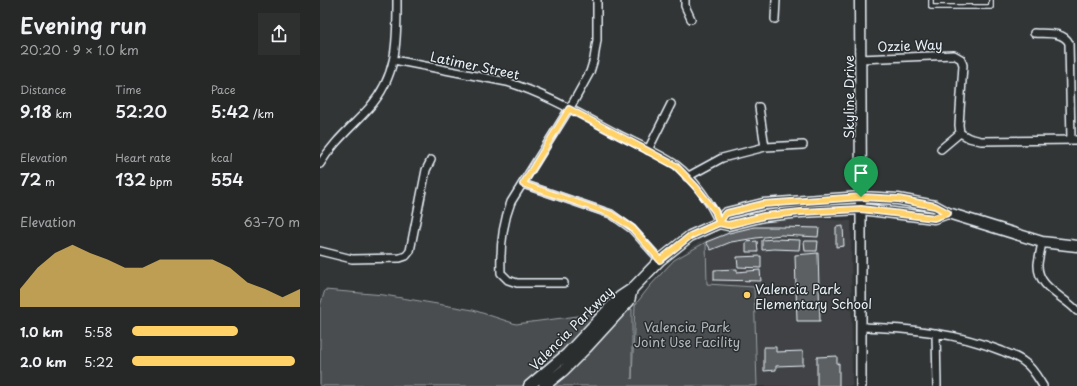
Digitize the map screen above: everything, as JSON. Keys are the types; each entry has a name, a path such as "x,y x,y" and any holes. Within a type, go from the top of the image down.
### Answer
{"main road":[{"name":"Skyline Drive","path":"860,0 861,209"},
{"name":"Valencia Parkway","path":"529,386 567,354 620,297 632,289 660,260 690,236 719,223 727,213 763,204 861,197 898,199 935,206 948,213 1042,242 1077,246"},
{"name":"Valencia Parkway","path":"719,223 728,225 764,216 801,212 861,209 934,218 948,213"},
{"name":"Valencia Parkway","path":"544,386 564,370 629,301 632,289"}],"street":[{"path":"320,164 328,151 378,96 387,78 394,60 397,42 397,0"},
{"path":"564,283 517,283 508,280 501,273 502,230 511,202 569,109 590,72 597,40 597,0"},
{"path":"685,0 685,6 691,19"},
{"path":"775,19 776,0"},
{"path":"941,149 960,133 981,142 1074,140 1070,43 1061,35 1034,33"},
{"name":"Ozzie Way","path":"860,59 954,55 961,60 964,65 959,125 960,133"},
{"name":"Latimer Street","path":"394,60 507,82 523,87 569,109 676,166 715,211 719,223"},
{"path":"648,150 671,104"},
{"path":"759,107 765,147"},
{"path":"687,177 722,158 765,147 803,146"},
{"path":"320,251 352,259 400,258 406,256 410,251 426,170 431,160"},
{"path":"523,184 611,214 632,228 660,260"},
{"name":"Skyline Drive","path":"861,209 861,386"},
{"path":"1042,242 1038,265 1039,273 1043,281 1050,289 1072,305 1077,311"},
{"path":"861,328 901,328 936,333 986,345 1024,362 1043,386"},
{"path":"936,333 937,386"}],"lane":[{"path":"931,0 931,7 991,7 991,0"}],"shaded area":[{"name":"Valencia Park Elementary School","path":"801,218 851,221 852,386 632,386 632,309 666,266 698,243 745,225"}],"green space":[{"name":"Valencia Park Joint Use Facility","path":"706,242 707,284 754,287 757,386 320,386 320,306 325,290 384,295 473,310 516,324 632,309 632,379 635,305 674,260"}],"building":[{"path":"843,226 844,246 836,247 836,227"},
{"path":"754,227 819,228 818,237 781,235 756,238 731,242 711,250 706,242 729,233"},
{"path":"762,240 800,240 799,250 762,250"},
{"path":"757,241 758,252 746,252 746,242"},
{"path":"804,241 818,241 817,251 805,251"},
{"path":"818,253 820,321 797,321 795,255"},
{"path":"761,256 761,268 738,267 737,257"},
{"path":"737,269 737,272 760,270 761,281 714,280 714,270"},
{"path":"764,347 776,347 776,352 803,351 803,365 776,366 776,370 764,371"},
{"path":"837,356 837,364 839,363 839,386 817,386 817,357"}],"place":[{"name":"Valencia Park Elementary School","path":"747,295"}],"route":[{"path":"861,197 763,204 727,213 719,223 715,211 696,187 676,166 569,109 523,184 611,214 632,228 660,260 690,236 719,223 728,225 764,216 801,212 861,209 934,218 948,213 935,206 898,199 861,197"}]}
